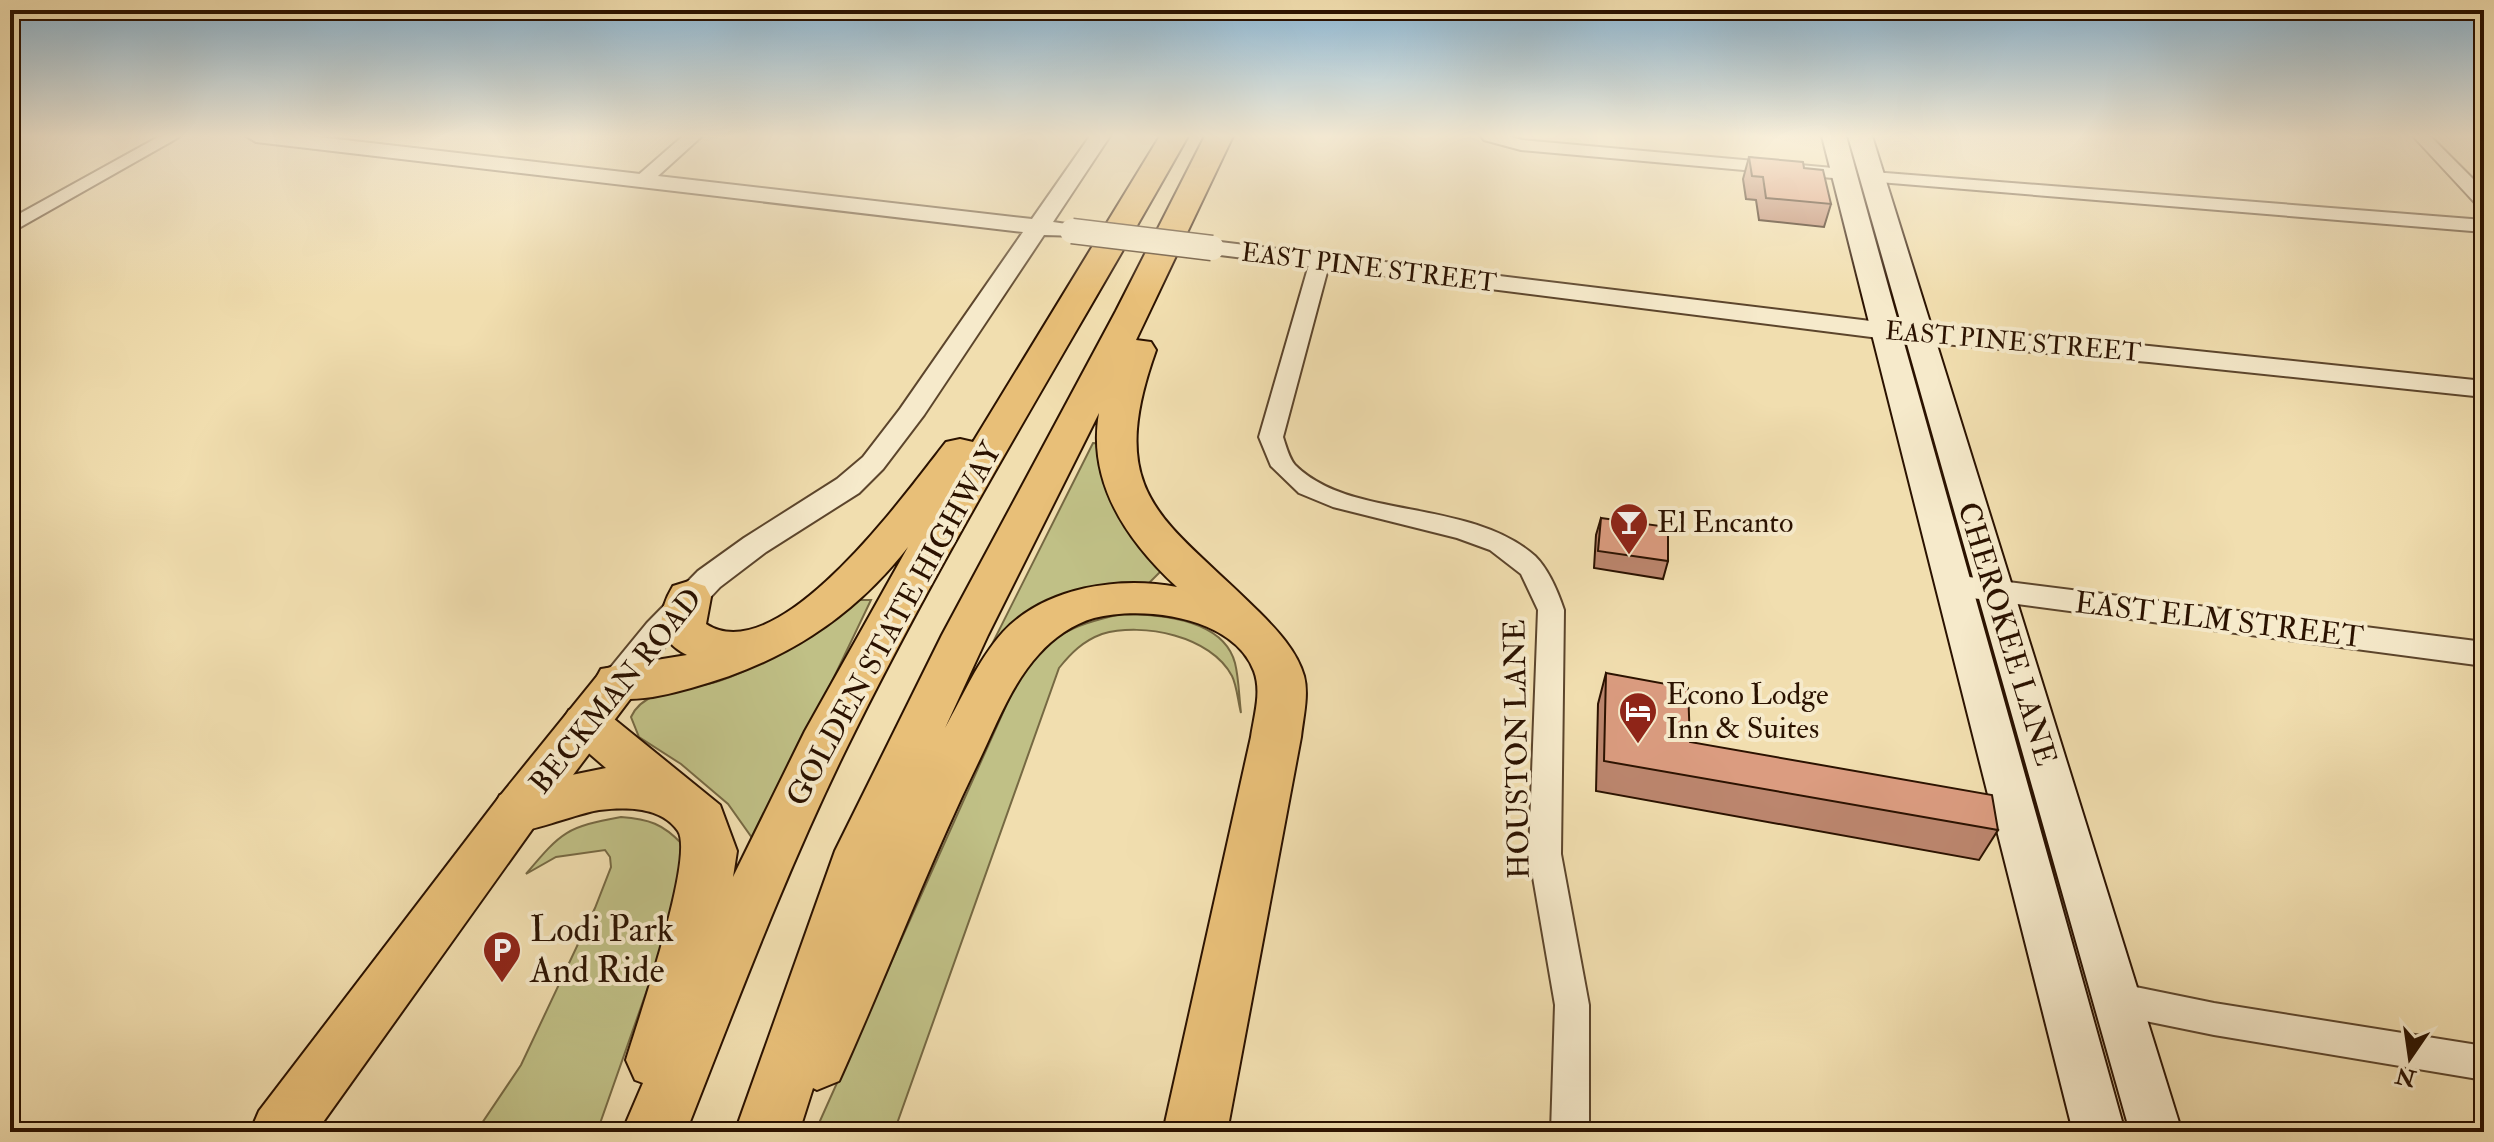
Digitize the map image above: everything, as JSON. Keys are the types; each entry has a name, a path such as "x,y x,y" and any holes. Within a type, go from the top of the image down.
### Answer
{"highway":[{"name":"GOLDEN STATE HIGHWAY","path":"654,1132 768,858 830,731 937,534 1143,189"},
{"name":"GOLDEN STATE HIGHWAY","path":"767,1132 862,851 965,635 1133,311 1192,189"},
{"path":"1160,251 1153,314 1118,407 1114,452 1118,468 1128,493 1162,547 1219,597 1270,654 1281,678 1279,705 1195,1132"},
{"path":"618,682 657,681 709,668 801,623 841,592 881,551 1025,362 1065,323"},
{"path":"783,1132 833,1029 936,794 1001,672 1024,641 1044,623 1070,610 1135,596 1177,601 1239,620"},
{"path":"689,597 683,615 684,630 695,641 717,648 754,647"},
{"path":"586,723 701,820 710,851 703,891 638,1132"},
{"path":"518,810 585,791 622,787 657,791 685,804"}],"main road":[{"name":"CHEROKEE LANE","path":"1862,189 1904,332 1950,446 1974,589 2099,1132"},
{"name":"CHEROKEE LANE","path":"1974,589 2116,999 2156,1132"},
{"name":"BECKMAN ROAD","path":"254,1132 293,1114 518,810 618,682"}],"street":[{"path":"10,227 77,189"},
{"name":"EAST PINE STREET","path":"712,189 1904,332 2484,389"},
{"name":"BECKMAN ROAD","path":"618,682 689,597 734,560 837,493 873,463 893,440 1065,189"},
{"path":"2024,189 2484,226"},
{"name":"HOUSTON LANE","path":"1320,261 1271,437 1272,445 1287,469 1306,486 1348,504 1455,527 1498,542 1523,560 1542,583 1551,610 1545,854 1572,1005 1570,1132"},
{"name":"EAST ELM STREET","path":"1974,589 2484,654"},
{"path":"2116,999 2214,1019 2484,1063"}],"green space":[{"path":"1093,443 1105,444 1163,569 1146,586 1120,586 970,688"},
{"path":"853,600 871,600 755,842 728,804 681,764 639,737 631,717 638,707 657,695 719,681 756,666 806,635"},
{"path":"1121,614 1170,618 1203,628 1217,636 1228,648 1235,663 1241,713 1232,676 1222,662 1192,642 1156,631 1118,631 1095,637 1073,652 1059,668 894,1132 815,1132 1018,679 1041,652 1062,634"},
{"path":"621,817 655,824 682,844 679,899 597,1132 476,1132 521,1065 595,908 611,867 610,857 605,850 556,857 526,874 548,848 567,833 588,824"}],"building":[{"path":"1765,189 1828,189 1831,204 1766,198"},
{"path":"1601,518 1668,527 1668,561 1598,551"},
{"path":"1606,673 1688,688 1690,742 1992,795 1998,830 1604,761"}],"place":[{"name":"El Encanto","path":"1629,556"},
{"name":"Econo Lodge Inn & Suites","path":"1638,745"},
{"name":"Lodi Park And Ride","path":"502,984"}]}
